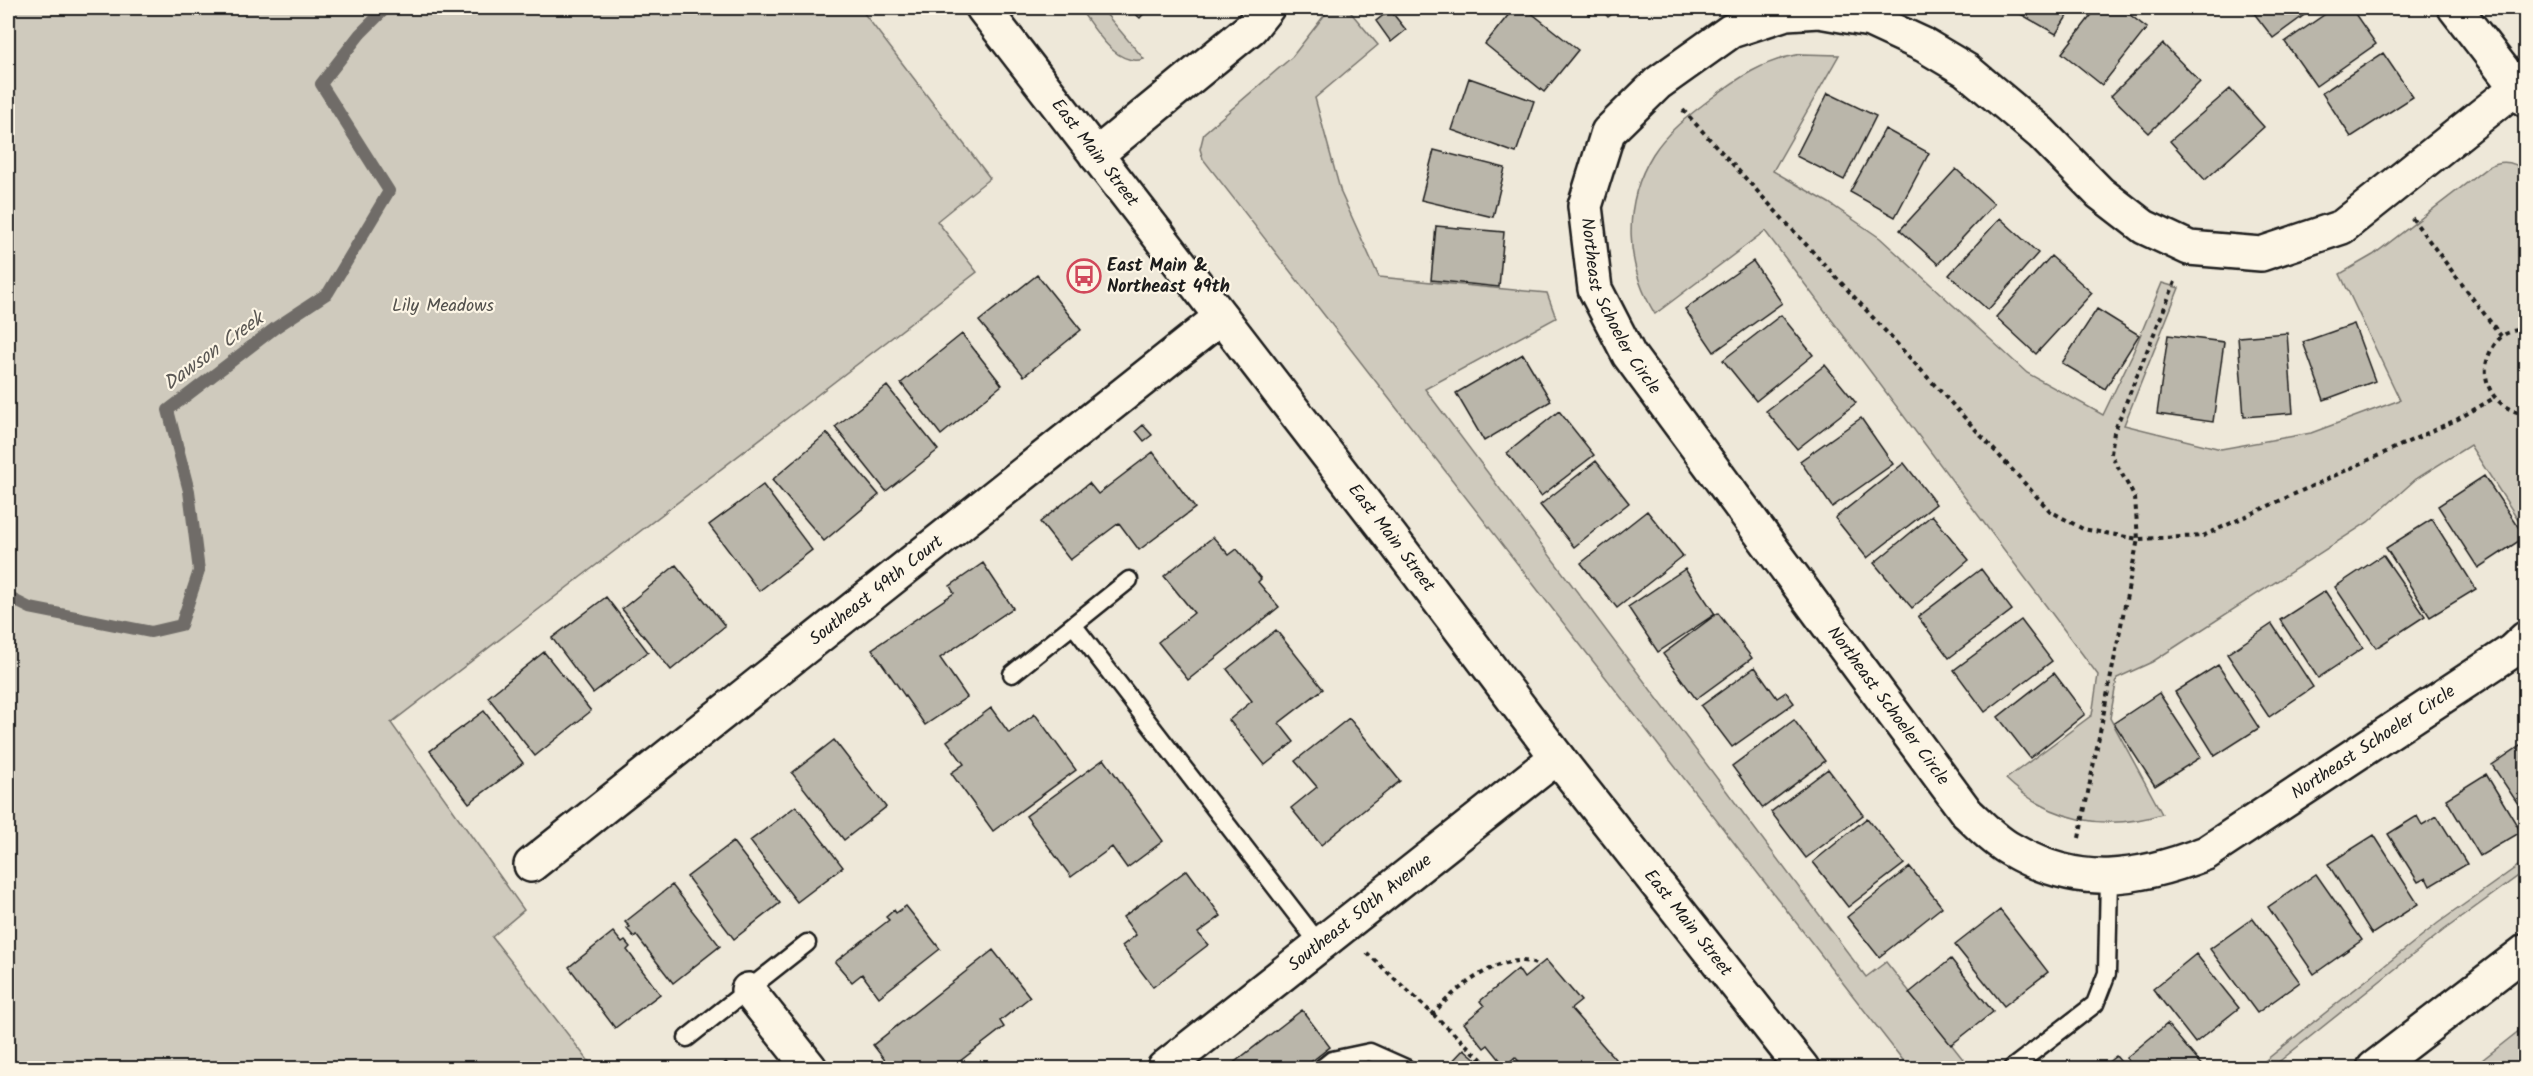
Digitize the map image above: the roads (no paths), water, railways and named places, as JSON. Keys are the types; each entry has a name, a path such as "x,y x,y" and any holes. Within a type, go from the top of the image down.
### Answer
{"street":[{"name":"East Main Street","path":"983,8 1557,758 1802,1068"},
{"path":"1096,156 1251,28 1267,8"},
{"path":"2455,8 2521,94"},
{"name":"Northeast Schoeler Circle","path":"2521,94 2389,189 2342,227 2261,254 2189,248 2144,227 2100,193 2041,134 1965,70 1924,45 1870,20 1819,9 1786,13 1731,31 1658,83 1608,132 1585,206 1595,289 1629,355 1967,813 2008,848 2042,864 2072,872 2109,877 2161,870 2206,853 2511,651 2526,638"},
{"name":"Southeast 49th Court","path":"531,865 1221,317"},
{"name":"Southeast 50th Avenue","path":"1164,1068 1557,758"},
{"path":"2379,1067 2526,951"},
{"path":"748,990 810,1068"}],"lane":[{"path":"1012,674 1129,580"},
{"path":"1074,626 1320,945"},
{"path":"2012,1068 2095,1004 2107,973 2109,877"},
{"path":"687,1038 807,943"},
{"path":"1322,1068 1332,1060 1370,1052 1406,1068"}],"waterway":[{"name":"Dawson Creek","path":"8,597 30,608 151,632 181,625 199,571 189,491 168,410 275,328 328,293 389,191 321,84 360,34 386,8"}],"place":[{"name":"East Main & Northeast 49th","path":"1084,276"}],"park label":[{"name":"Lily Meadows","path":"443,306"}]}
